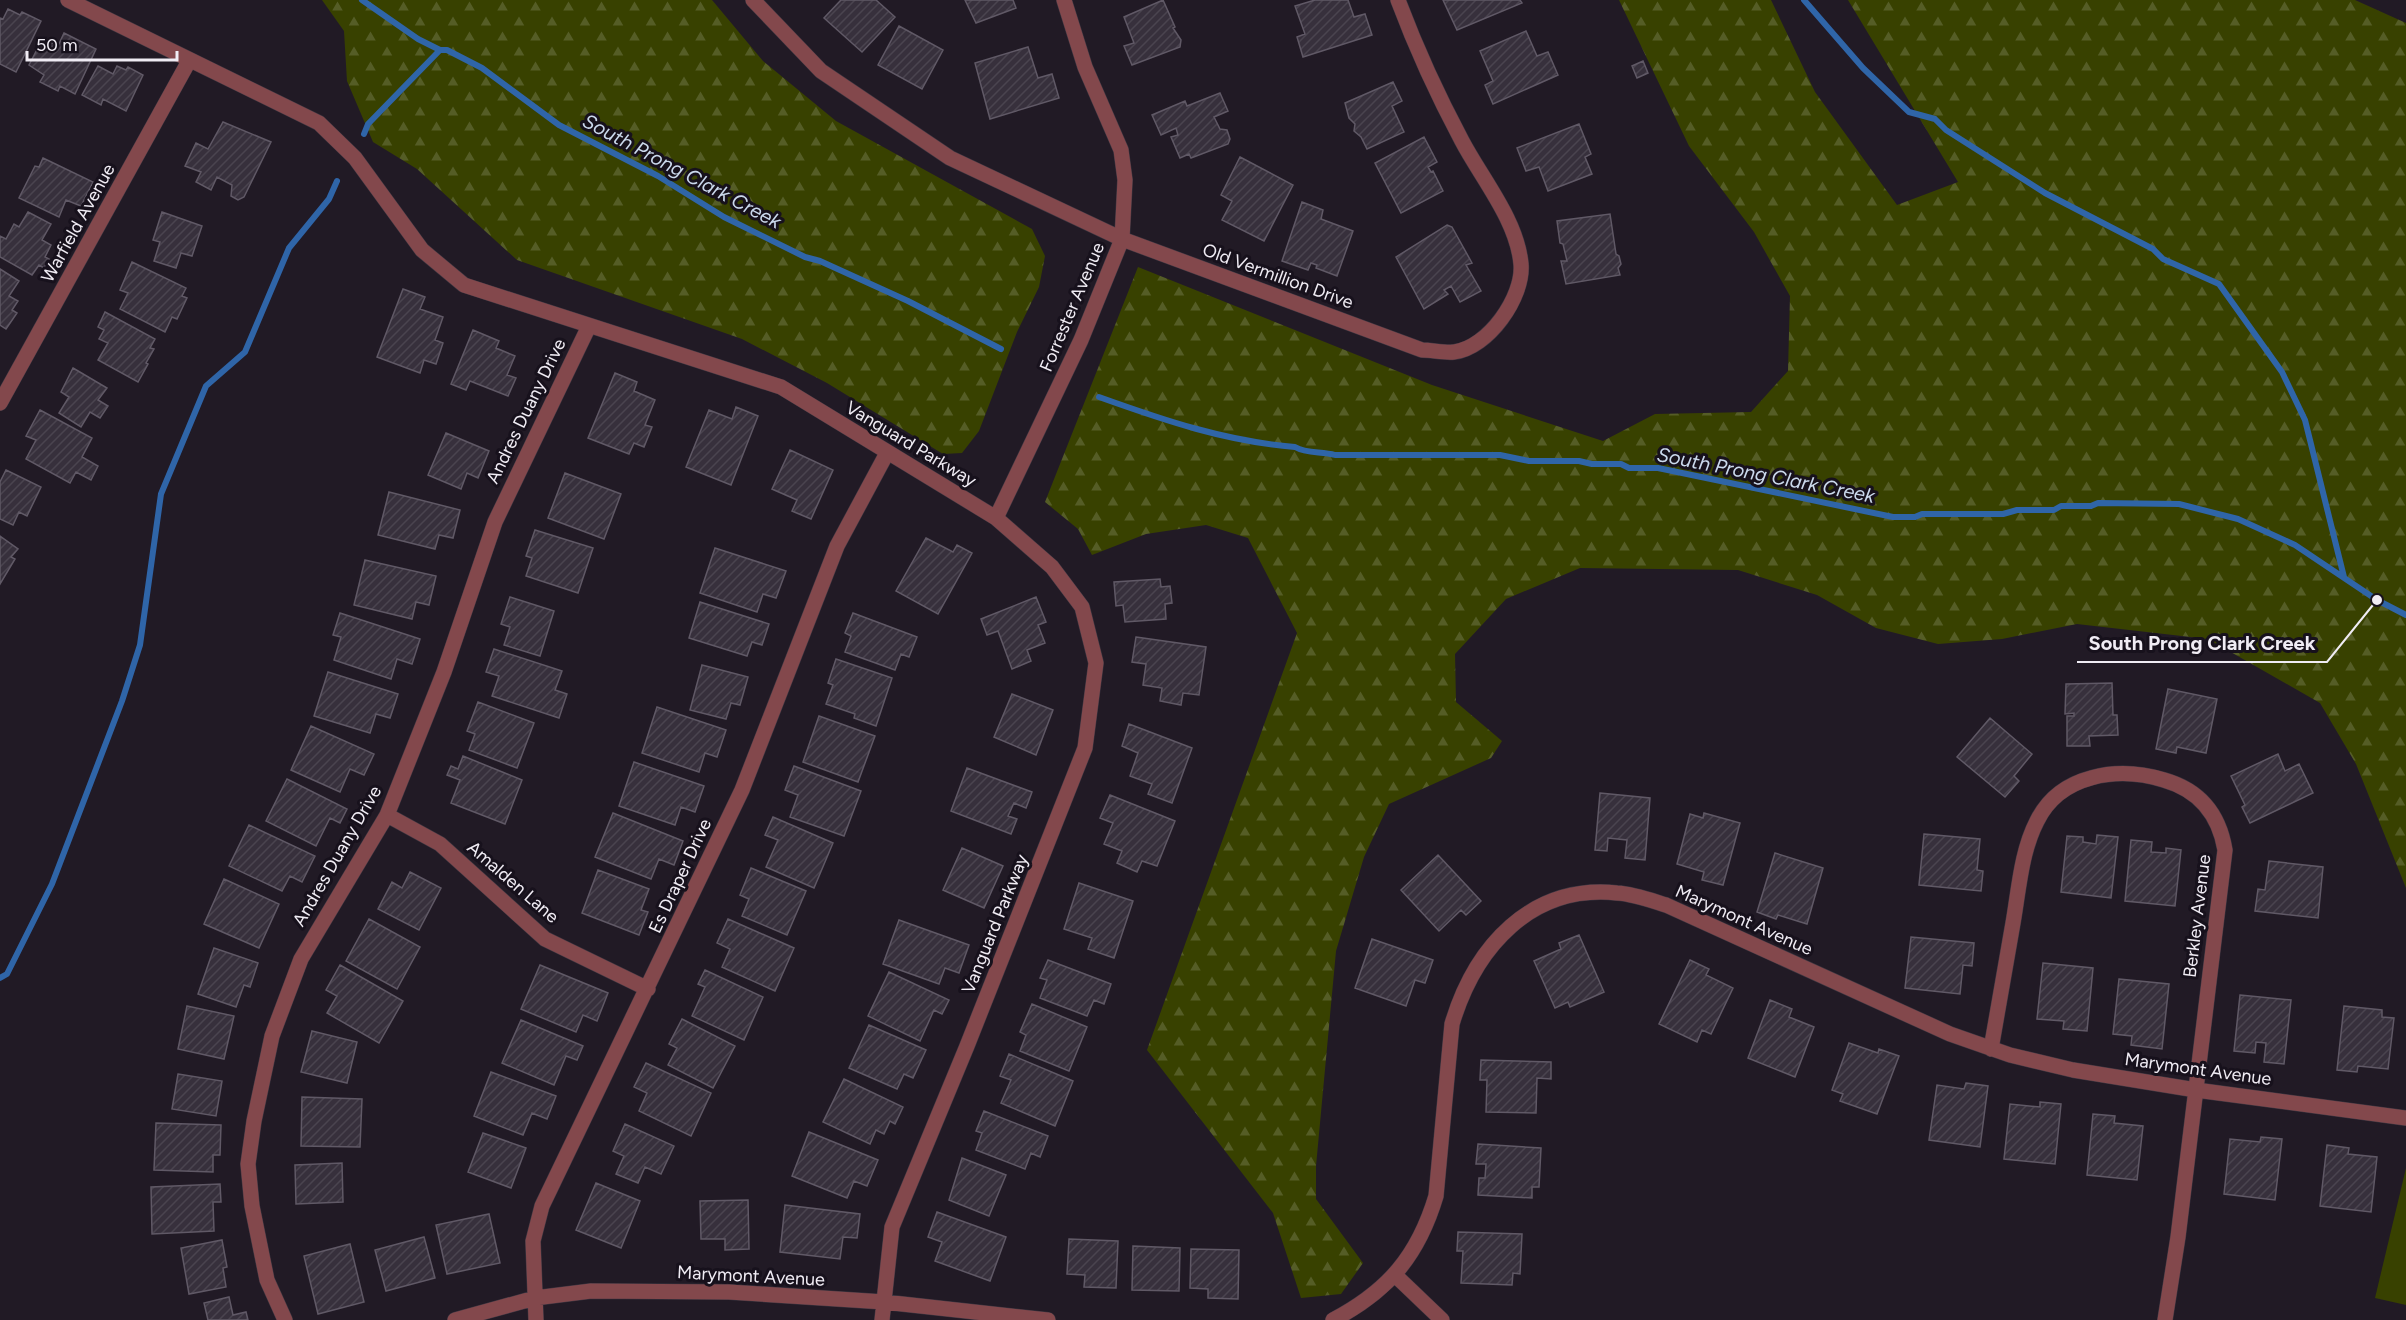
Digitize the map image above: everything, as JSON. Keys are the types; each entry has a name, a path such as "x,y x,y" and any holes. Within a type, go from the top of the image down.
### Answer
{"street":[{"name":"Vanguard Parkway","path":"68,0 319,123 356,158 422,250 464,285 781,387 996,518 1052,567 1082,607 1096,663 1085,747 967,1046 892,1227 884,1302"},
{"name":"Old Vermillion Drive","path":"753,0 821,71 950,159 1122,239 1422,350 1456,352 1477,341 1502,322 1516,294 1521,265 1510,225 1462,141 1416,46 1398,0"},
{"name":"Forrester Avenue","path":"996,518 1081,340 1122,239 1125,180 1121,150 1085,67 1064,0"},
{"name":"Warfield Avenue","path":"0,403 189,61"},
{"name":"Andres Duany Drive","path":"285,1320 267,1280 252,1206 248,1164 254,1121 272,1036 301,959 387,815 444,672 495,522 589,326"},
{"name":"Es Draper Drive","path":"536,1320 533,1241 542,1206 742,790 837,546 887,453"},
{"name":"Berkley Avenue","path":"1991,1049 2025,852 2037,820 2055,797 2078,781 2113,772 2163,779 2189,789 2206,804 2217,820 2225,850 2178,1237 2165,1320"},
{"name":"Amalden Lane","path":"387,815 440,844 545,939 648,989"},
{"name":"Marymont Avenue","path":"1334,1320 1362,1305 1395,1275 1418,1240 1430,1216 1436,1196 1448,1050 1460,997 1483,957 1510,926 1530,909 1552,899 1591,893 1618,893 1666,905 1950,1034 1991,1049 2073,1070 2196,1090 2406,1118"},
{"path":"1395,1275 1442,1320"},
{"name":"Marymont Avenue","path":"455,1320 535,1299 591,1291 729,1293 884,1302 1048,1320"},
{"path":"882,1320 884,1302"}],"green space":[{"path":"322,0 712,0 763,61 836,121 1032,229 1045,256 1039,287 1017,332 979,431 962,453 943,454 827,383 742,339 517,260 417,169 373,142 347,81 344,31"},
{"path":"1619,0 1771,0 1815,92 1897,205 1958,182 1848,0 2355,0 2406,23 2406,888 2356,764 2320,703 2208,639 2077,624 2002,639 1938,644 1876,628 1817,595 1738,570 1580,568 1506,599 1455,654 1456,702 1502,741 1491,758 1389,804 1364,857 1336,951 1316,1166 1316,1199 1363,1263 1341,1294 1301,1298 1273,1213 1147,1050 1297,633 1248,538 1206,525 1146,534 1092,555 1078,529 1045,502 1138,267 1432,385 1603,441 1655,414 1751,412 1788,371 1790,296 1754,232 1689,146"},
{"path":"2406,1168 2406,1305 2375,1298"}],"building":[{"path":"841,0 876,0 895,17 862,52 824,18"},
{"path":"965,0 1013,0 1016,8 976,23"},
{"path":"1163,0 1175,27 1173,28 1181,40 1180,47 1132,65 1124,46 1134,43 1124,17"},
{"path":"1315,0 1348,0 1354,17 1365,14 1372,35 1303,57 1297,37 1305,34 1295,6"},
{"path":"1443,0 1520,0 1522,3 1457,30"},
{"path":"8,9 20,15 22,12 41,21 16,72 0,64 0,18 3,19"},
{"path":"899,26 943,50 922,89 878,65"},
{"path":"1526,31 1537,56 1548,52 1558,75 1493,104 1485,85 1493,81 1480,51"},
{"path":"64,33 96,49 75,94 60,86 58,91 40,82 44,75 29,65 43,38 58,46"},
{"path":"1028,47 1038,78 1052,74 1059,98 990,119 975,63"},
{"path":"1643,61 1648,73 1637,78 1632,66"},
{"path":"98,66 113,74 117,66 126,70 128,67 143,75 126,111 103,99 101,105 82,95"},
{"path":"1393,82 1402,101 1392,106 1404,132 1367,149 1361,137 1354,131 1355,124 1349,118 1345,103"},
{"path":"1220,93 1228,111 1214,117 1220,129 1227,130 1230,139 1228,144 1191,158 1189,154 1180,158 1171,137 1178,135 1176,128 1161,135 1152,115 1185,101 1187,106"},
{"path":"223,122 271,142 244,197 238,200 231,196 232,185 217,177 211,190 196,182 201,172 185,166 196,143 208,149"},
{"path":"1579,124 1591,154 1585,157 1592,174 1548,191 1539,167 1526,171 1517,148"},
{"path":"1424,137 1437,162 1428,167 1431,172 1433,171 1443,191 1401,213 1375,163"},
{"path":"1240,157 1293,185 1264,241 1222,220 1232,201 1221,195"},
{"path":"43,158 93,182 81,206 66,200 59,217 19,198 35,166 39,167"},
{"path":"1302,202 1323,210 1321,219 1353,231 1337,276 1316,268 1317,265 1311,263 1308,270 1282,261"},
{"path":"28,212 51,224 42,240 51,245 45,257 49,259 44,268 39,265 32,275 0,257 0,236 6,239 14,224 19,227"},
{"path":"162,212 202,226 192,256 181,253 176,268 154,261 160,242 153,240"},
{"path":"1610,214 1616,254 1621,264 1618,268 1620,275 1566,284 1561,261 1567,261 1563,244 1560,243 1557,221"},
{"path":"1447,225 1452,227 1472,263 1466,265 1481,291 1460,302 1451,286 1444,290 1448,294 1424,309 1396,257"},
{"path":"132,262 186,288 182,296 187,298 177,319 172,317 165,332 120,309 128,293 120,290"},
{"path":"0,269 19,281 9,296 18,301 12,310 17,313 6,329 0,325"},
{"path":"403,289 425,297 420,309 443,317 435,340 443,343 436,364 424,360 420,373 377,357"},
{"path":"105,312 155,339 150,348 154,349 138,382 98,360 108,343 99,339 104,330 98,327"},
{"path":"473,330 499,341 496,348 515,356 507,375 516,378 508,396 470,381 466,390 451,384"},
{"path":"73,368 107,388 98,400 108,406 100,418 90,412 81,427 59,413 69,397 61,392"},
{"path":"615,373 637,382 634,391 655,400 645,425 652,427 644,447 634,443 629,454 588,438"},
{"path":"736,407 758,416 731,485 686,467 709,410 732,419"},
{"path":"40,410 92,438 82,457 98,466 91,480 76,472 70,483 26,459 36,440 26,436"},
{"path":"446,433 489,451 478,478 467,473 461,489 428,475"},
{"path":"790,450 833,470 811,519 792,511 797,500 772,489"},
{"path":"6,470 41,487 27,516 19,512 13,525 0,519 0,482"},
{"path":"565,473 621,494 604,539 548,518"},
{"path":"389,492 460,510 453,538 439,535 435,549 378,535"},
{"path":"535,530 593,548 578,593 526,576 532,558 526,556"},
{"path":"0,536 18,549 11,557 15,559 0,584"},
{"path":"926,538 953,552 957,545 972,553 938,614 896,591"},
{"path":"715,548 786,571 776,598 763,594 757,612 700,593"},
{"path":"365,560 436,576 429,605 416,602 412,619 354,605"},
{"path":"1160,579 1161,587 1170,586 1172,603 1165,604 1166,619 1125,622 1123,605 1116,606 1114,582"},
{"path":"510,597 554,611 540,656 504,645 510,627 501,624"},
{"path":"1036,597 1046,622 1038,625 1045,643 1027,650 1031,661 1012,669 998,631 987,635 981,619"},
{"path":"700,602 769,624 762,645 752,642 747,656 689,638"},
{"path":"340,613 420,639 412,664 397,659 391,679 334,660 341,637 333,635"},
{"path":"853,613 917,637 909,657 901,654 895,670 845,652 851,636 845,633"},
{"path":"1136,637 1206,647 1199,695 1183,693 1181,705 1160,701 1162,688 1143,685 1146,664 1132,662"},
{"path":"494,649 562,671 555,690 567,694 559,718 492,696 499,676 486,672"},
{"path":"836,659 892,678 876,726 854,718 855,714 826,704 833,685 828,683"},
{"path":"702,665 748,677 740,705 731,703 726,719 690,710"},
{"path":"328,672 398,694 390,718 376,714 370,733 314,716"},
{"path":"2112,683 2113,715 2117,715 2118,735 2089,736 2090,746 2067,746 2067,716 2074,716 2074,713 2065,714 2066,684"},
{"path":"2168,689 2217,699 2206,753 2177,747 2176,753 2156,749"},
{"path":"1012,694 1053,710 1036,755 994,737"},
{"path":"478,702 534,723 517,768 469,750 475,734 467,731"},
{"path":"657,707 726,730 717,757 705,753 699,772 642,753"},
{"path":"819,716 875,736 858,782 803,762"},
{"path":"1990,718 2032,754 2014,776 2019,781 2005,797 1957,757"},
{"path":"1129,724 1192,748 1172,803 1148,794 1152,784 1130,776 1138,753 1122,746"},
{"path":"311,726 374,754 364,775 350,769 340,792 291,770"},
{"path":"2278,754 2285,771 2299,764 2313,793 2250,823 2242,807 2245,805 2231,776"},
{"path":"463,756 522,780 505,824 451,803 460,780 447,775 451,766 458,769"},
{"path":"634,762 704,786 695,812 681,807 675,825 619,806"},
{"path":"794,766 861,791 844,836 790,817 798,795 785,790"},
{"path":"967,768 1032,792 1026,808 1014,803 1008,816 1017,819 1011,834 951,811"},
{"path":"287,779 347,809 340,823 330,818 316,846 266,821"},
{"path":"1600,793 1650,798 1645,860 1625,858 1627,840 1608,838 1607,851 1595,850"},
{"path":"1110,795 1175,821 1157,866 1142,861 1137,872 1117,863 1122,851 1104,844 1113,823 1100,818"},
{"path":"613,813 683,841 674,865 659,859 651,879 595,857"},
{"path":"1704,813 1740,823 1723,885 1702,880 1704,872 1677,864 1690,814 1703,818"},
{"path":"773,817 833,843 814,888 766,867 778,840 765,835"},
{"path":"249,825 315,856 302,882 290,876 282,891 229,866"},
{"path":"1924,834 1980,839 1977,870 1983,871 1981,891 1919,885"},
{"path":"2097,835 2118,837 2111,898 2061,892 2067,836 2083,837 2083,842 2096,844"},
{"path":"2131,840 2152,842 2151,852 2166,853 2166,848 2181,850 2175,906 2125,901"},
{"path":"962,848 1003,866 984,908 943,890"},
{"path":"1775,853 1823,868 1807,924 1778,915 1776,919 1757,912"},
{"path":"1438,855 1481,901 1466,915 1461,910 1439,931 1401,890"},
{"path":"2269,861 2323,867 2318,918 2255,911 2258,889 2265,890"},
{"path":"751,868 806,891 787,935 742,916 749,899 740,895"},
{"path":"598,870 649,889 641,910 648,912 639,935 582,913"},
{"path":"410,872 441,888 419,930 378,909 392,882 402,888"},
{"path":"224,879 279,904 259,948 204,924"},
{"path":"1079,883 1133,901 1114,958 1088,949 1092,938 1064,929"},
{"path":"369,919 420,947 397,989 346,961"},
{"path":"728,919 794,948 775,991 722,967 730,949 717,943"},
{"path":"899,920 969,945 959,973 945,968 939,984 883,964"},
{"path":"1579,935 1604,992 1570,1007 1568,1002 1555,1008 1534,961 1561,949 1559,943"},
{"path":"1911,937 1974,943 1972,966 1963,965 1960,994 1905,988"},
{"path":"1372,939 1433,960 1425,983 1415,980 1406,1006 1355,988"},
{"path":"214,948 258,963 250,987 244,985 236,1007 198,994"},
{"path":"1048,960 1111,984 1104,1004 1094,1000 1087,1016 1040,998 1047,980 1040,978"},
{"path":"1690,960 1709,969 1706,975 1733,988 1711,1034 1702,1030 1697,1042 1659,1024"},
{"path":"2043,963 2093,968 2087,1031 2063,1029 2064,1021 2037,1019"},
{"path":"340,965 403,1001 379,1043 327,1013 337,996 326,990"},
{"path":"540,965 608,993 597,1021 583,1015 576,1032 521,1009"},
{"path":"705,970 763,997 744,1040 692,1016 705,987 698,984"},
{"path":"889,972 949,1000 942,1014 934,1010 920,1041 868,1016"},
{"path":"2119,979 2169,984 2162,1049 2131,1045 2132,1036 2113,1034"},
{"path":"2240,995 2291,1000 2284,1064 2264,1062 2266,1043 2256,1042 2255,1053 2234,1051"},
{"path":"1770,1000 1792,1009 1789,1017 1814,1027 1795,1077 1748,1058"},
{"path":"1032,1004 1087,1027 1069,1071 1020,1051 1026,1035 1020,1032"},
{"path":"187,1006 234,1016 224,1059 178,1049"},
{"path":"2344,1006 2382,1010 2382,1017 2394,1018 2388,1069 2358,1066 2357,1072 2337,1070"},
{"path":"682,1019 735,1046 713,1088 668,1065 677,1048 669,1044"},
{"path":"521,1020 583,1046 577,1060 566,1056 554,1085 502,1063"},
{"path":"869,1025 926,1050 913,1078 904,1074 897,1089 849,1068"},
{"path":"312,1031 357,1042 347,1083 301,1072"},
{"path":"1849,1043 1878,1053 1879,1049 1899,1056 1877,1114 1840,1101 1843,1094 1832,1090"},
{"path":"1009,1054 1073,1081 1055,1126 1001,1103 1011,1080 1000,1076"},
{"path":"1481,1060 1551,1062 1551,1079 1537,1078 1536,1113 1486,1112 1487,1080 1480,1080"},
{"path":"646,1063 711,1093 691,1136 639,1111 647,1093 634,1087"},
{"path":"491,1072 556,1096 547,1119 532,1113 523,1135 474,1116"},
{"path":"178,1074 222,1081 216,1116 172,1109"},
{"path":"844,1079 903,1107 895,1124 890,1121 884,1134 876,1130 870,1144 823,1122"},
{"path":"1966,1083 1988,1086 1980,1147 1929,1140 1937,1085 1964,1089"},
{"path":"302,1097 362,1099 360,1147 301,1146"},
{"path":"2040,1102 2061,1104 2055,1164 2004,1159 2010,1104 2040,1107"},
{"path":"984,1111 1048,1136 1040,1157 1031,1153 1025,1169 976,1150 982,1133 976,1131"},
{"path":"2093,1114 2115,1116 2114,1123 2143,1126 2137,1180 2087,1175"},
{"path":"156,1123 221,1125 220,1155 213,1155 213,1172 154,1170"},
{"path":"625,1124 674,1146 661,1174 645,1167 638,1183 616,1174 624,1156 613,1151"},
{"path":"809,1132 878,1160 867,1186 854,1181 847,1198 792,1176"},
{"path":"483,1133 526,1148 511,1188 468,1172"},
{"path":"2261,1137 2282,1139 2275,1200 2224,1194 2230,1139 2260,1142"},
{"path":"1478,1144 1541,1148 1539,1187 1532,1187 1532,1198 1478,1195 1479,1178 1485,1178 1486,1164 1476,1164"},
{"path":"2327,1145 2349,1148 2348,1154 2377,1157 2371,1212 2320,1206"},
{"path":"962,1158 1006,1175 989,1216 949,1200"},
{"path":"342,1163 343,1202 296,1204 295,1165"},
{"path":"596,1183 640,1201 621,1248 576,1230"},
{"path":"220,1184 221,1202 213,1202 214,1231 152,1234 151,1187"},
{"path":"748,1200 749,1249 725,1250 725,1239 701,1239 700,1201"},
{"path":"785,1205 860,1214 857,1238 843,1237 840,1259 780,1252"},
{"path":"937,1212 1006,1237 990,1281 935,1261 942,1242 928,1237"},
{"path":"489,1214 500,1263 447,1274 436,1225"},
{"path":"1458,1232 1522,1234 1520,1274 1513,1273 1512,1285 1461,1283 1463,1251 1457,1251"},
{"path":"424,1237 435,1278 386,1291 375,1250"},
{"path":"1069,1239 1118,1241 1116,1288 1084,1287 1085,1275 1067,1274"},
{"path":"222,1240 227,1267 223,1268 226,1287 189,1294 181,1248"},
{"path":"350,1244 364,1302 318,1314 304,1256"},
{"path":"1133,1246 1180,1248 1179,1291 1132,1290"},
{"path":"1191,1249 1239,1250 1238,1299 1208,1298 1208,1289 1190,1288"},
{"path":"229,1297 233,1315 246,1312 248,1320 208,1320 204,1303"}],"waterway":[{"name":"South Prong Clark Creek","path":"362,0 418,39 440,50 447,50 482,68 559,125 658,176 724,217 805,257 820,261 908,301 1001,349"},
{"path":"1804,0 1863,68 1909,112 1935,119 1946,130 2045,193 2153,249 2163,259 2219,284 2282,372 2305,420 2344,577"},
{"path":"364,134 368,124 440,50"},
{"path":"0,978 7,974 52,884 122,701 140,645 161,494 206,386 245,352 289,248 329,199 337,181"},
{"name":"South Prong Clark Creek","path":"1099,397 1196,429 1244,440 1295,447 1310,452 1335,455 1500,455 1529,461 1579,461 1592,464 1621,464 1629,468 1658,468 1893,517 1915,517 1922,514 2003,514 2017,510 2054,510 2061,506 2091,506 2098,503 2179,504 2238,519 2295,545 2377,600 2406,615"}],"place":[{"name":"South Prong Clark Creek","path":"2377,600"}]}
